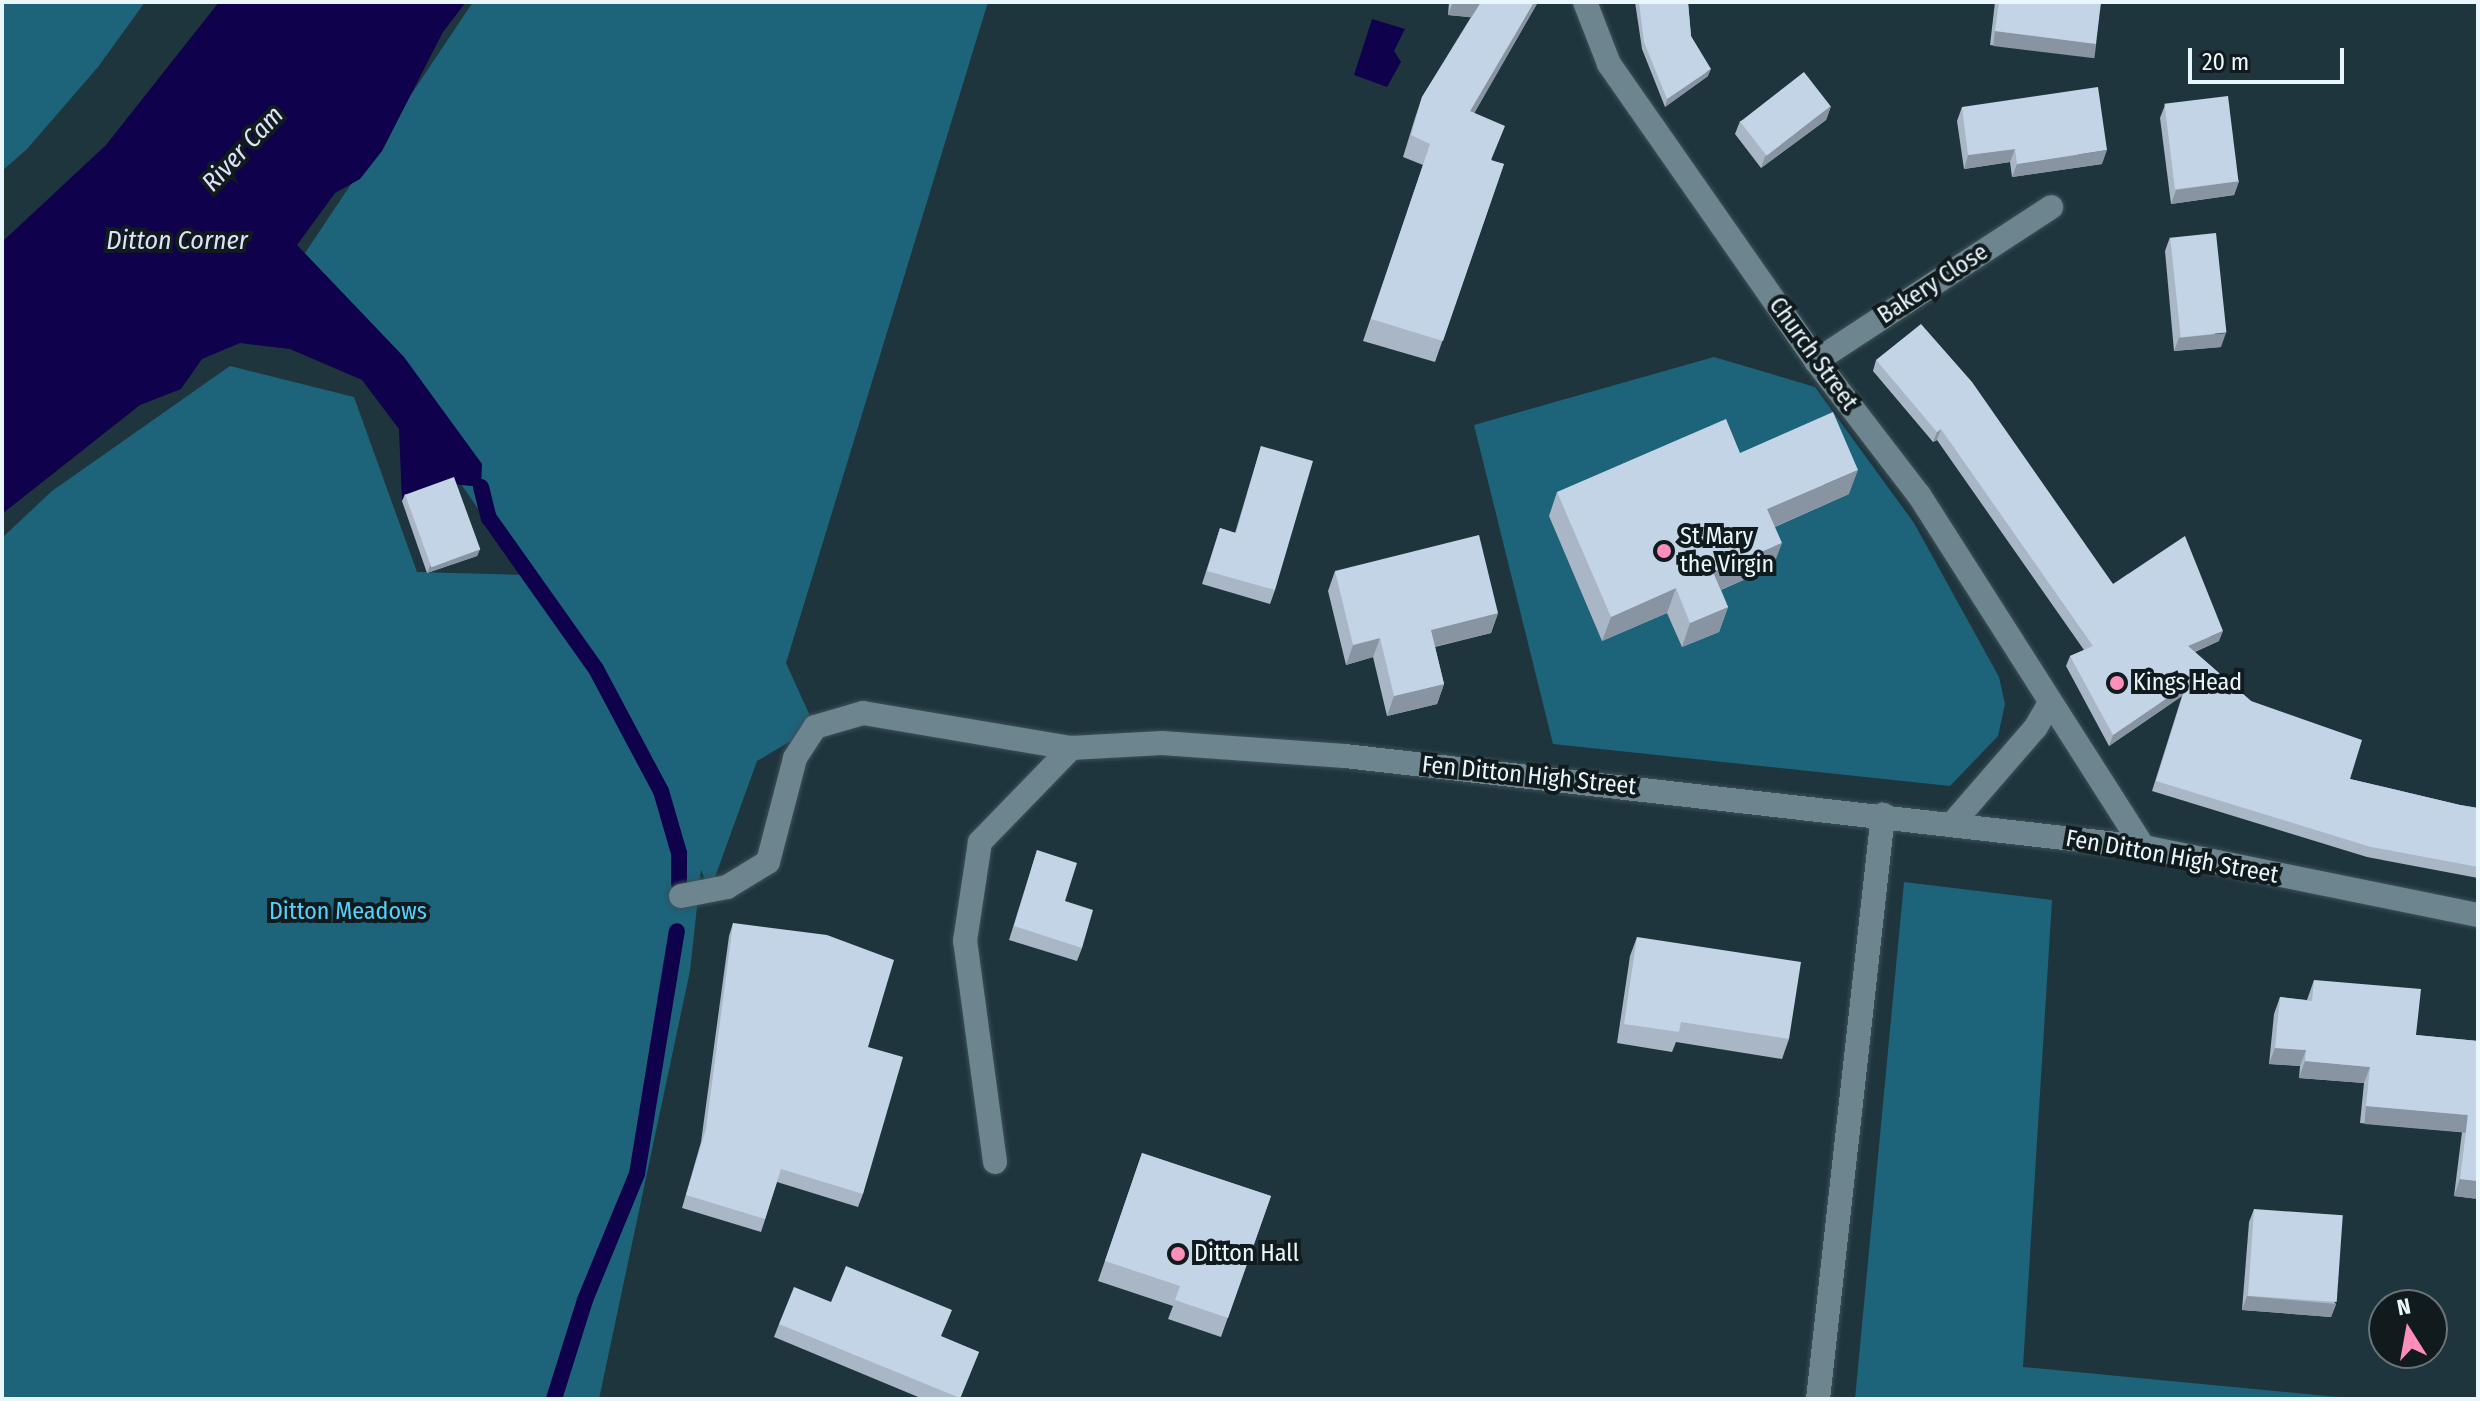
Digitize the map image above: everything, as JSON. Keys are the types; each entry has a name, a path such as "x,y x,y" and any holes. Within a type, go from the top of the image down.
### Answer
{"street":[{"name":"Church Street","path":"1585,2 1609,64 1816,361 1919,495 2143,847"},
{"name":"Bakery Close","path":"1816,361 2051,207"},
{"path":"1952,824 2036,727 2050,703"},
{"name":"Fen Ditton High Street","path":"681,896 727,887 768,862 795,758 815,727 834,718 863,713 1071,748 1162,743 1345,756 2143,847 2478,915"},
{"path":"995,1162 965,941 980,842 1071,748"},
{"path":"1818,1399 1883,815"}],"green space":[{"path":"2,2 145,2 98,67 27,149 2,171"},
{"name":"Ditton Meadows","path":"473,2 988,2 786,663 815,727 757,761 710,891 701,870 690,971 599,1399 2,1399 2,538 52,491 230,366 354,397 417,572 524,575 303,256"},
{"path":"1714,357 1815,387 1914,523 1999,677 2005,704 1998,736 1950,786 1553,744 1474,425"},
{"path":"1904,882 2052,900 2023,1367 2359,1399 1855,1399"}],"water":[{"name":"Ditton Corner","path":"219,2 466,2 443,32 382,151 360,179 335,193 297,245 404,357 482,464 481,487 452,484 402,501 399,429 362,380 290,349 240,343 202,359 181,389 140,405 2,514 2,242 106,145"},
{"path":"1372,19 1405,29 1394,51 1401,62 1387,87 1354,75"}],"building":[{"path":"1481,2 1534,2 1470,111 1505,126 1491,160 1504,164 1443,341 1371,319 1430,144 1411,135 1422,97"},
{"path":"1639,2 1688,2 1691,36 1711,69 1667,99 1644,42"},
{"path":"1999,2 2101,2 2096,44 1995,31"},
{"path":"1804,72 1830,106 1767,156 1740,122"},
{"path":"2098,87 2107,150 2017,164 2015,149 1968,155 1962,107"},
{"path":"2228,96 2238,181 2175,189 2164,104"},
{"path":"2216,233 2226,332 2181,337 2170,238"},
{"path":"1921,324 1972,382 2113,584 2185,536 2223,631 2188,646 2251,701 2362,740 2350,779 2478,808 2478,867 2371,847 2156,781 2186,685 2113,735 2070,656 2093,646 1941,429 1937,432 1876,360"},
{"name":"St Mary the Virgin","path":"1833,412 1858,470 1767,509 1782,543 1713,572 1728,607 1690,623 1676,588 1611,617 1557,492 1726,419 1740,453"},
{"path":"1261,446 1313,461 1275,590 1207,571 1220,528 1236,533"},
{"path":"454,477 480,549 431,567 405,495"},
{"path":"1479,535 1498,613 1431,630 1444,684 1394,696 1380,638 1353,645 1335,571"},
{"path":"1037,850 1077,863 1065,901 1093,910 1082,948 1014,926"},
{"path":"733,923 827,935 894,960 868,1047 903,1057 863,1194 781,1169 765,1219 686,1195 706,1129"},
{"path":"1637,937 1801,962 1789,1039 1681,1022 1679,1032 1624,1024"},
{"path":"2314,980 2421,989 2416,1035 2478,1041 2478,1181 2460,1179 2468,1115 2366,1106 2370,1067 2305,1061 2306,1050 2275,1048 2280,997 2312,1001"},
{"name":"Ditton Hall","path":"1142,1153 1271,1196 1228,1318 1175,1300 1180,1286 1105,1261"},
{"path":"2254,1209 2343,1215 2337,1302 2248,1296"},
{"path":"846,1266 952,1310 941,1336 979,1352 960,1398 779,1324 794,1287 831,1302"}],"waterway":[{"path":"481,487 489,518 596,669 661,791 679,853 679,884"},
{"path":"554,1399 585,1300 637,1174 677,931"}],"place":[{"name":"St Mary the Virgin","path":"1664,551"},
{"name":"Kings Head","path":"2117,683"},
{"name":"Ditton Hall","path":"1178,1254"}],"water label":[{"name":"River Cam","path":"243,149"}]}
